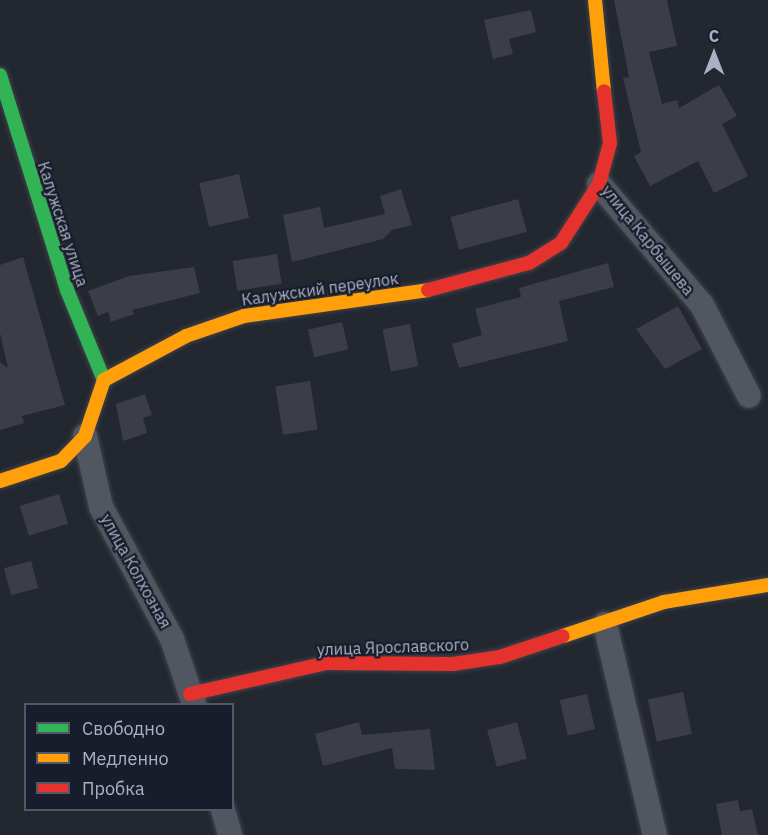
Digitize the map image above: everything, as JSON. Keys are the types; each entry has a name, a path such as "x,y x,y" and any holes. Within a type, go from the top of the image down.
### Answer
{"street":[{"name":"улица Карбышева","path":"595,0 611,129 600,184 702,305 750,396"},
{"name":"Калужская улица","path":"0,75 67,290 104,380"},
{"name":"Калужский переулок","path":"104,380 166,345 244,316 442,288 529,263 568,237 600,184"},
{"path":"0,481 61,461 85,436 104,380"},
{"name":"улица Колхозная","path":"85,436 101,507 172,639 192,699"},
{"name":"улица Ярославского","path":"192,699 327,663 453,664 500,657 687,597 768,585"},
{"path":"605,624 655,835"},
{"path":"223,811 230,835"}],"building":[{"path":"614,0 667,0 677,46 649,52 662,104 677,100 679,108 719,85 737,116 722,124 748,176 714,193 698,161 650,186 634,156 641,152 623,78 629,77"},
{"path":"531,10 536,32 509,39 513,54 493,59 484,20"},
{"path":"239,174 249,218 209,227 199,183"},
{"path":"401,189 412,225 392,230 383,239 292,262 283,215 320,207 324,228 385,214 380,196"},
{"path":"518,199 527,232 459,250 450,217"},
{"path":"277,254 282,284 237,291 233,261"},
{"path":"23,257 65,405 22,416 24,423 0,430 0,362 8,368 0,333 0,265"},
{"path":"608,263 614,287 559,301 568,341 459,368 452,344 482,335 475,309 521,297 519,288"},
{"path":"194,267 200,293 132,310 134,314 111,322 108,312 98,316 88,291 129,276"},
{"path":"678,306 702,349 665,369 636,329"},
{"path":"342,322 348,349 314,357 308,330"},
{"path":"410,324 418,366 391,372 383,329"},
{"path":"310,381 318,429 283,435 275,386"},
{"path":"145,394 152,415 143,418 147,433 123,441 116,404"},
{"path":"59,494 68,524 29,536 20,506"},
{"path":"31,561 38,588 11,595 4,568"},
{"path":"683,692 692,734 657,742 648,699"},
{"path":"587,694 595,729 568,735 560,700"},
{"path":"359,722 362,735 430,729 435,770 395,769 392,748 323,766 315,734"},
{"path":"517,722 527,759 497,767 487,730"},
{"path":"738,800 740,811 752,809 758,835 722,835 716,804"}],"traffic: fast":[{"path":"0,75 67,290 104,380"}],"traffic: slow":[{"path":"595,0 604,91"},
{"path":"0,481 61,461 85,436 104,380 186,336 244,316 428,290"},
{"path":"563,636 664,602 768,585"}],"traffic: jam":[{"path":"428,290 529,263 561,243 599,184 610,143 604,91"},
{"path":"190,694 327,663 453,664 500,657 563,636"}]}
